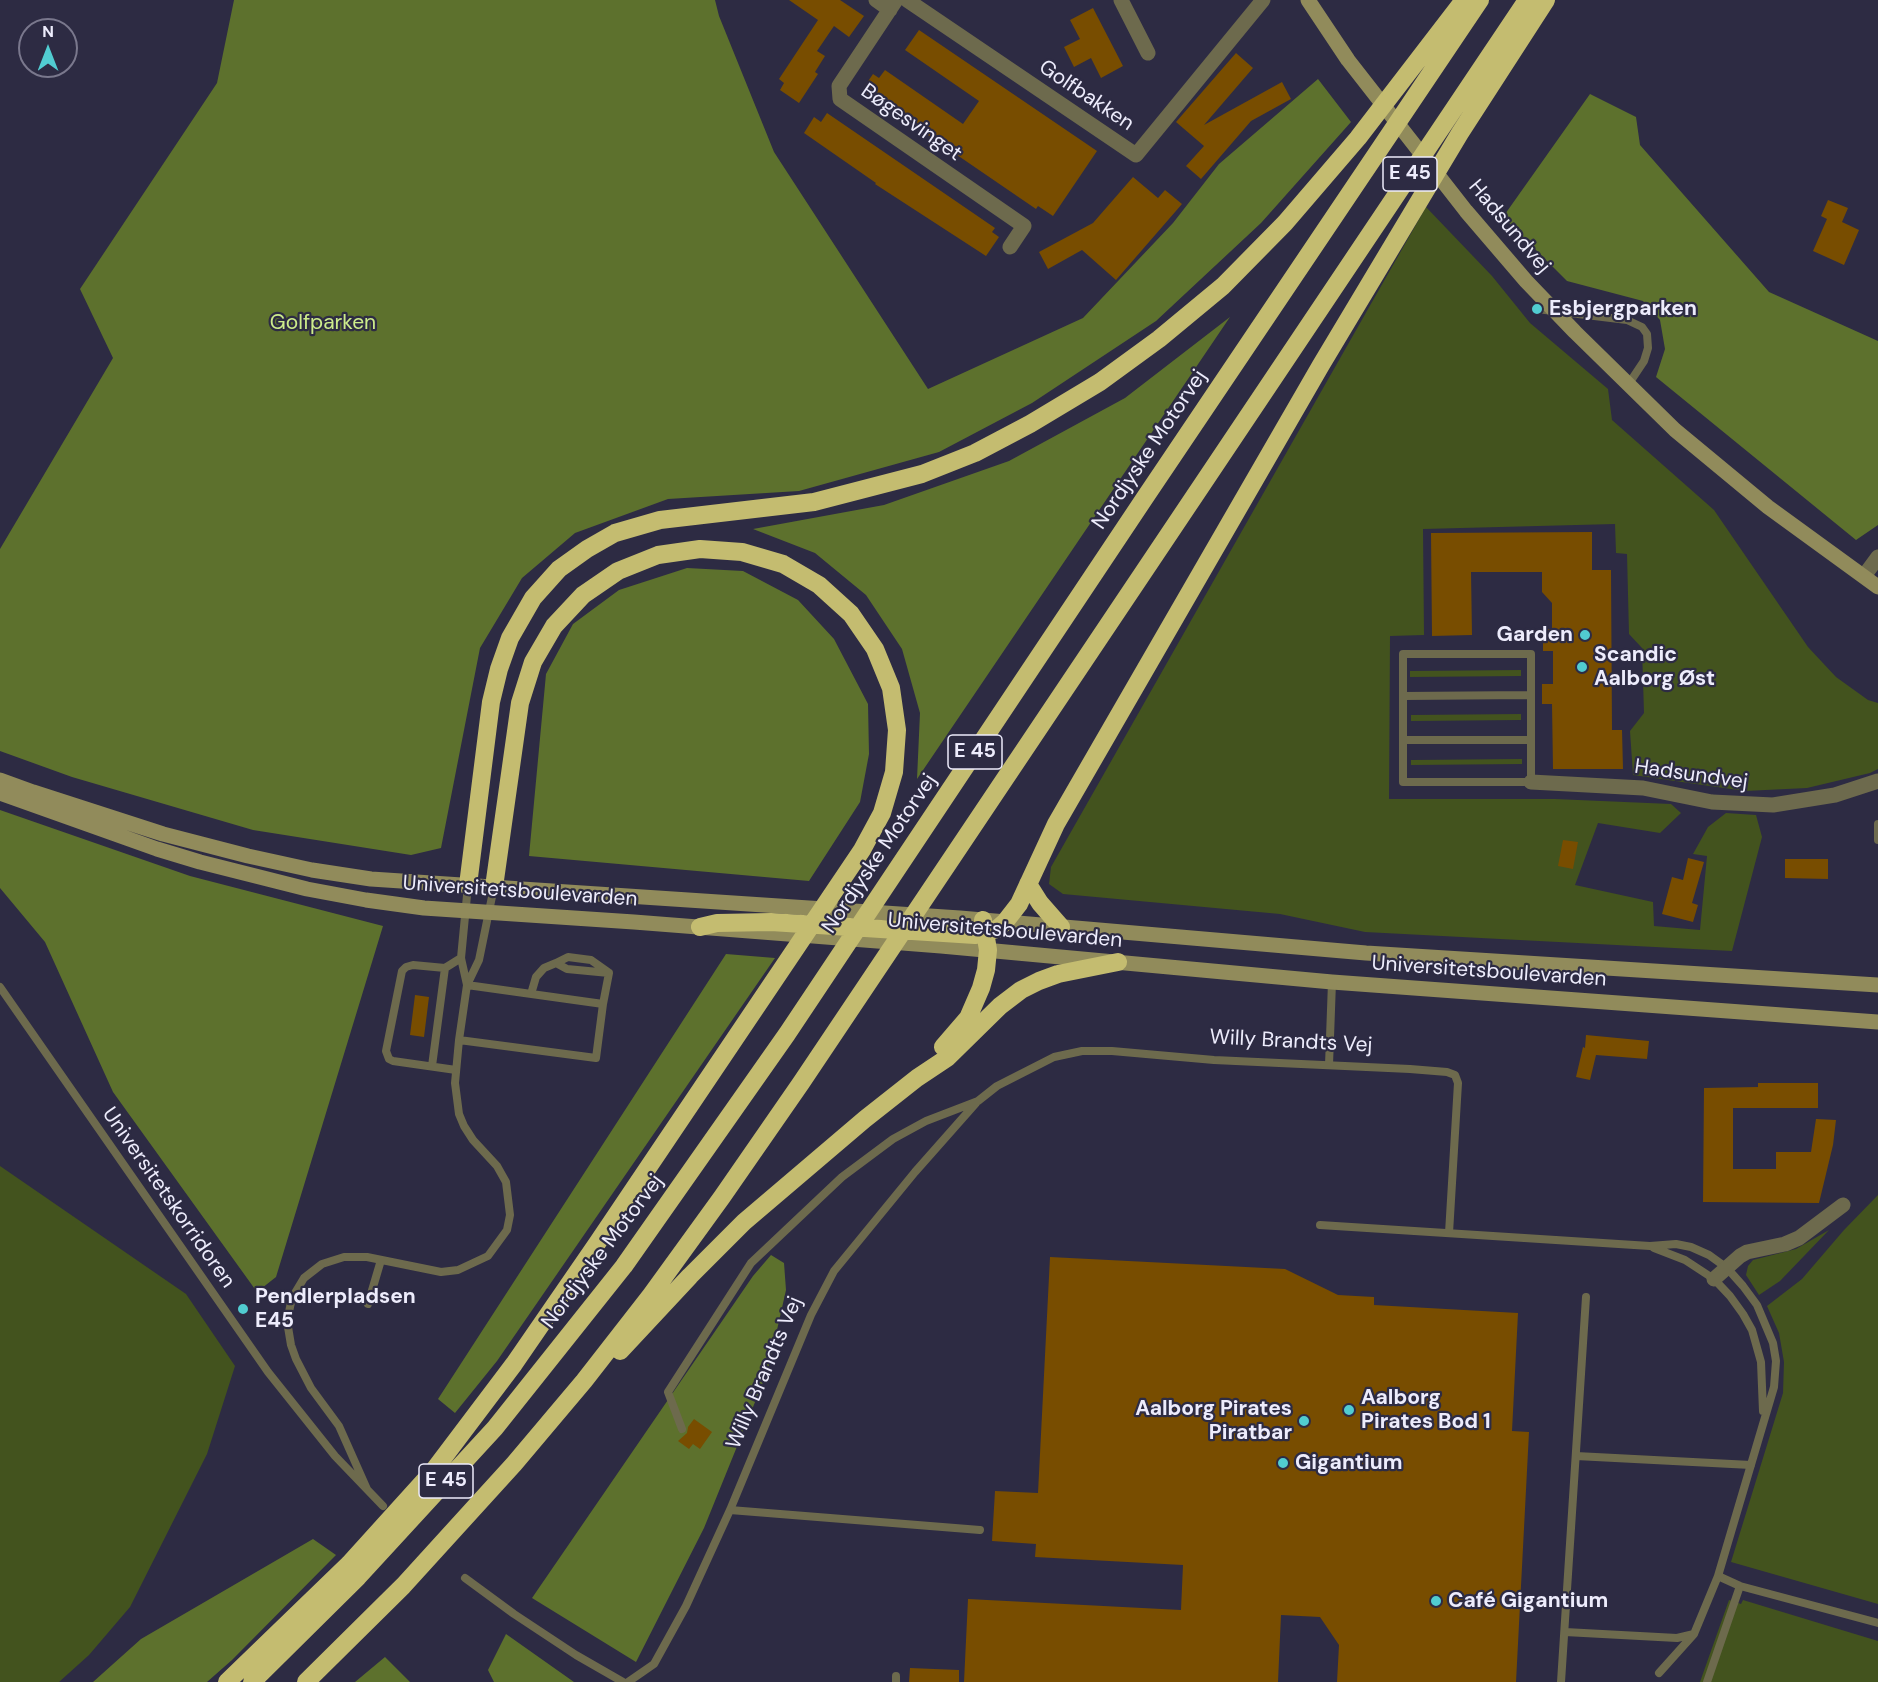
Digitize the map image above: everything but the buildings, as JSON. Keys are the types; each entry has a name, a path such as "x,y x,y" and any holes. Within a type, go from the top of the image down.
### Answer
{"highway":[{"path":"468,885 491,702 499,669 510,638 533,598 559,569 615,533 660,520 814,502 922,474 975,453 1030,424 1100,382 1159,339 1223,285 1285,223 1358,138 1464,0"},
{"name":"Nordjyske Motorvej","path":"252,1682 358,1577 495,1428 624,1266 787,1034 1480,0"},
{"name":"E 45","path":"306,1682 403,1586 514,1464 584,1381 644,1304 735,1178 1527,0"},
{"path":"700,927 717,923 772,920 945,940 985,934 997,929 1005,922 1020,904 1056,824 1321,365 1460,133 1546,0"},
{"path":"227,1682 349,1564 434,1470 514,1364 862,850 882,813 894,772 897,730 891,688 875,649 851,614 819,585 783,564 742,552 700,549 658,555 618,571 583,595 554,626 538,653 520,703 494,887"},
{"path":"1029,884 1040,903 1061,927"},
{"path":"917,1078 968,1018 986,970 985,934"},
{"path":"514,1464 690,1276 744,1222 917,1078 947,1058 999,1006 1021,990 1058,974 1118,962"}],"main road":[{"name":"Hadsundvej","path":"1308,0 1348,60 1466,211 1526,281 1675,430 1768,507 1878,587"},
{"name":"Universitetsboulevarden","path":"0,780 163,834 312,870 371,879 494,887 772,920 960,918 985,934 1118,962 1332,982 1878,1022"},
{"name":"Universitetsboulevarden","path":"0,793 158,849 307,889 366,900 465,911 700,927"},
{"name":"Universitetsboulevarden","path":"1005,922 1366,953 1878,984"}],"street":[{"name":"Bøgesvinget","path":"876,0 893,5 839,86 840,99 1024,226 1010,246"},
{"name":"Golfbakken","path":"907,0 1136,155 1263,0"},
{"path":"1121,0 1148,53"},
{"path":"1864,576 1878,557"},
{"name":"Hadsundvej","path":"1531,782 1643,788 1712,802 1773,805 1835,795 1878,781"},
{"path":"1714,1279 1747,1252 1785,1244 1799,1238 1843,1205"}],"lane":[{"path":"1537,309 1627,320 1642,327 1647,334 1648,348 1644,361 1628,385"},
{"path":"1403,654 1531,654 1531,695 1531,782 1403,782 1403,654"},
{"path":"1403,696 1531,695"},
{"path":"1403,740 1531,740"},
{"path":"1878,824 1878,840"},
{"path":"467,985 461,958 468,885"},
{"path":"367,1489 339,1426 311,1388 296,1359 287,1321 292,1298 304,1278 322,1264 352,1256 441,1272 458,1270 488,1256 507,1230 510,1215 506,1182 497,1166 472,1140 464,1126 456,1097 456,1070 467,985 479,960 494,887"},
{"path":"456,1070 393,1061 387,1055 386,1047 402,971 406,967 413,966 445,969 461,958"},
{"path":"459,1040 596,1058 609,973 567,969 556,963 544,968 536,977 531,994"},
{"path":"432,1066 445,969"},
{"path":"1329,1065 1332,982"},
{"path":"467,985 603,1004"},
{"name":"Universitetskorridoren","path":"0,987 268,1372 335,1456 383,1506"},
{"name":"Willy Brandts Vej","path":"628,1682 652,1666 686,1606 730,1509 811,1315 834,1271 915,1172 978,1101 997,1086 1028,1068 1054,1057 1082,1051 1112,1051 1214,1060 1410,1069 1447,1072 1455,1075 1458,1083 1449,1233"},
{"name":"Willy Brandts Vej","path":"682,1429 668,1392 751,1263 842,1177 893,1139 926,1121 978,1101"},
{"path":"1320,1225 1650,1246 1676,1244 1691,1247 1709,1255 1726,1268 1743,1286 1757,1305 1773,1343 1776,1361 1774,1387 1718,1576 1694,1634 1659,1673"},
{"path":"1650,1246 1685,1260 1714,1279 1743,1314 1757,1346 1763,1386 1762,1424"},
{"path":"368,1304 381,1260"},
{"path":"1561,1682 1586,1297"},
{"path":"1576,1455 1751,1464"},
{"path":"730,1509 980,1530"},
{"path":"1718,1576 1740,1586 1878,1623"},
{"path":"465,1578 576,1655 623,1682"},
{"path":"1707,1682 1740,1586"},
{"path":"1565,1632 1677,1638 1694,1634"}],"green space":[{"name":"Golfparken","path":"234,0 715,0 719,16 774,152 928,389 1083,318 1173,223 1219,164 1318,79 1351,122 1261,223 1156,321 1032,403 939,452 799,491 668,499 575,533 522,578 480,648 441,848 411,855 253,830 72,777 0,751 0,549 113,358 80,289 217,83"},
{"path":"1590,94 1636,117 1640,145 1769,292 1878,341 1878,525 1856,540 1656,377 1665,349 1660,320 1643,301 1567,281 1503,217"},
{"path":"1426,207 1492,276 1530,323 1608,389 1612,420 1714,510 1808,647 1836,677 1868,700 1878,703 1878,769 1807,788 1745,791 1633,775 1630,731 1644,713 1642,648 1629,634 1627,554 1616,553 1615,524 1423,529 1424,635 1390,636 1389,799 1555,799 1671,804 1681,813 1660,833 1598,823 1575,885 1653,902 1654,926 1700,930 1707,856 1693,854 1708,827 1726,813 1756,815 1762,837 1732,951 1365,932 1280,914 1063,894 1049,884 1051,867"},
{"path":"1230,317 917,779 920,713 902,649 866,595 815,553 753,529 884,505 1009,461 1125,398"},
{"path":"687,568 743,571 798,600 834,639 868,704 869,754 860,802 809,881 529,856 546,674 573,624 619,590"},
{"path":"1521,670 1521,676 1410,677 1410,671"},
{"path":"1521,714 1521,720 1411,721 1411,715"},
{"path":"1522,759 1522,764 1411,765 1411,760"},
{"path":"0,810 190,876 383,926 276,1277 257,1292 113,1092 45,942 0,888"},
{"path":"726,954 775,958 497,1361 455,1413 438,1399"},
{"path":"0,1166 186,1294 235,1366 207,1454 130,1607 89,1655 59,1682 0,1682"},
{"path":"1878,1195 1878,1604 1731,1562 1783,1393 1784,1362 1779,1333 1767,1306 1802,1279"},
{"path":"1829,1230 1780,1281 1759,1295 1746,1275 1748,1266 1753,1260 1796,1249"},
{"path":"771,1255 784,1263 786,1290 768,1370 704,1528 636,1662 532,1598 753,1276"},
{"path":"313,1539 336,1555 232,1660 207,1682 93,1682 141,1639"},
{"path":"1729,1600 1741,1604 1743,1600 1878,1641 1878,1682 1700,1682"},
{"path":"506,1634 574,1682 494,1682 488,1670"},
{"path":"385,1657 410,1682 355,1682"}],"place":[{"name":"Esbjergparken","path":"1537,309"},
{"name":"Garden","path":"1585,635"},
{"name":"Scandic Aalborg Øst","path":"1582,667"},
{"name":"Pendlerpladsen E45","path":"243,1309"},
{"name":"Aalborg Pirates Bod 1","path":"1349,1410"},
{"name":"Aalborg Pirates Piratbar","path":"1304,1421"},
{"name":"Gigantium","path":"1283,1463"},
{"name":"Café Gigantium","path":"1436,1601"}]}
